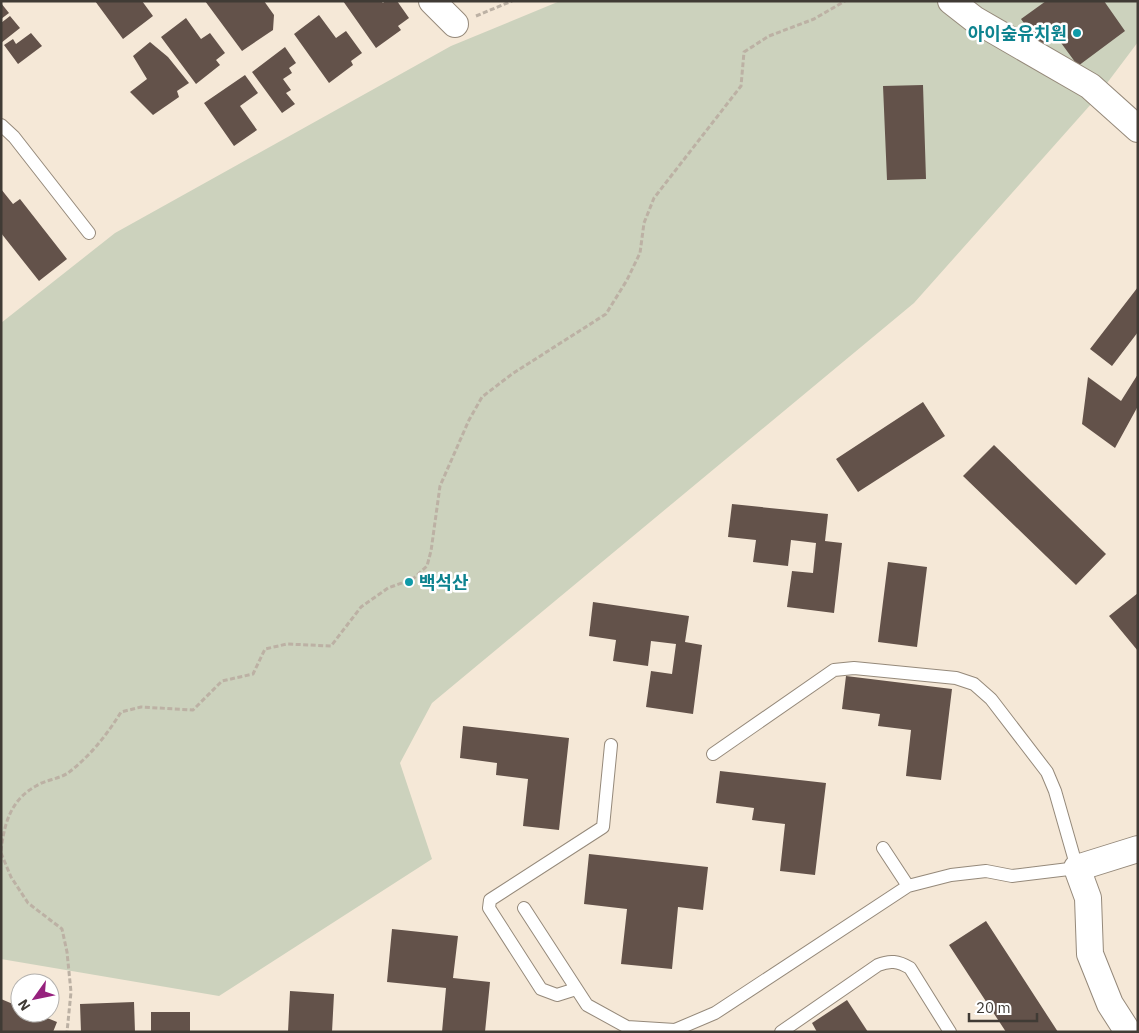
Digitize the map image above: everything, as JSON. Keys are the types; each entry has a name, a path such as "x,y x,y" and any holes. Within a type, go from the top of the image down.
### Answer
{"street":[{"path":"432,1 455,24"},
{"path":"951,1 974,19 1090,86 1138,129"},
{"path":"1128,1032 1110,1004 1090,954 1088,898 1076,868 1138,850"}],"lane":[{"path":"1,125 14,137 89,233"},
{"path":"524,908 587,1005 627,1027 675,1030 715,1013 908,886 951,874 986,871 1012,876 1076,868 1055,791 1047,772 991,699 974,684 956,678 854,668 834,670 713,754"},
{"path":"576,989 557,995 542,989 489,908 490,900 603,826 611,745"},
{"path":"883,848 908,886"},
{"path":"781,1032 878,965 888,961 900,962 910,968 950,1032"}],"path":[{"path":"455,24 512,1"},
{"path":"67,1032 71,992 67,952 62,929 28,903 11,877 1,852 4,826 16,803 35,786 66,774 90,752 112,727 121,712 141,707 193,710 222,681 253,674 265,649 287,644 331,646 361,607 388,588 413,579 427,566 432,551 440,486 469,420 482,397 512,374 606,314 640,253 644,223 654,198 741,86 744,52 769,36 814,19 845,1"}],"green space":[{"path":"560,1 1138,1 1138,42 1092,103 914,303 432,703 400,763 432,859 219,996 1,959 1,323 115,233 451,46"}],"building":[{"path":"95,1 142,1 153,16 123,39"},
{"path":"205,1 264,1 274,15 273,30 242,51"},
{"path":"343,1 381,1 383,3 385,1 397,1 409,18 398,26 401,30 376,48"},
{"name":"아이숲유치원","path":"1046,1 1104,1 1125,31 1078,66 1056,36 1041,47 1021,19"},
{"path":"1,3 9,13 1,19"},
{"path":"319,15 336,38 346,31 362,53 351,61 353,65 329,83 294,34"},
{"path":"10,16 20,28 1,43 1,23"},
{"path":"186,18 201,39 210,33 225,53 216,60 220,65 196,84 161,37"},
{"path":"31,33 42,46 18,64 4,45 13,39 16,44"},
{"path":"150,42 168,57 189,83 177,91 179,97 153,115 130,92 147,79 133,56"},
{"path":"285,47 296,63 289,68 292,73 283,79 291,90 286,93 295,104 282,113 252,72"},
{"path":"245,75 258,93 240,106 257,130 234,146 204,103"},
{"path":"923,85 926,179 887,180 883,86"},
{"path":"1,189 13,204 20,199 67,259 39,281 1,233"},
{"path":"1138,287 1138,332 1112,366 1090,349"},
{"path":"1138,374 1138,406 1115,448 1082,424 1088,377 1121,401"},
{"path":"923,402 945,436 858,492 836,459"},
{"path":"994,445 1106,554 1076,585 963,476"},
{"path":"732,504 828,514 825,541 842,543 834,613 787,607 792,571 813,573 816,543 791,540 788,566 753,562 756,540 728,537"},
{"path":"888,562 927,567 917,647 878,642"},
{"path":"1138,593 1138,651 1109,616"},
{"path":"593,602 689,616 685,642 702,645 693,714 646,707 651,671 672,674 676,644 651,641 648,666 613,661 616,640 589,636"},
{"path":"846,676 952,689 941,780 906,776 911,730 878,726 880,714 842,709"},
{"path":"463,726 569,738 559,830 523,826 528,779 496,775 497,763 460,758"},
{"path":"720,771 826,783 815,875 780,871 785,824 752,820 754,808 716,803"},
{"path":"589,854 708,867 703,910 678,907 672,969 621,964 627,909 584,904"},
{"path":"986,921 1058,1032 1006,1032 949,945"},
{"path":"392,929 458,936 453,978 490,982 485,1032 442,1032 446,988 387,982"},
{"path":"290,991 334,994 332,1032 288,1032"},
{"path":"1,999 10,1003 10,1023 57,1023 53,1032 1,1032"},
{"path":"847,1000 868,1032 817,1032 812,1023"},
{"path":"134,1002 135,1032 81,1032 80,1004"},
{"path":"151,1012 190,1012 190,1032 151,1032"}],"place":[{"name":"아이숲유치원","path":"1077,33"},
{"name":"백석산","path":"409,582"}]}
